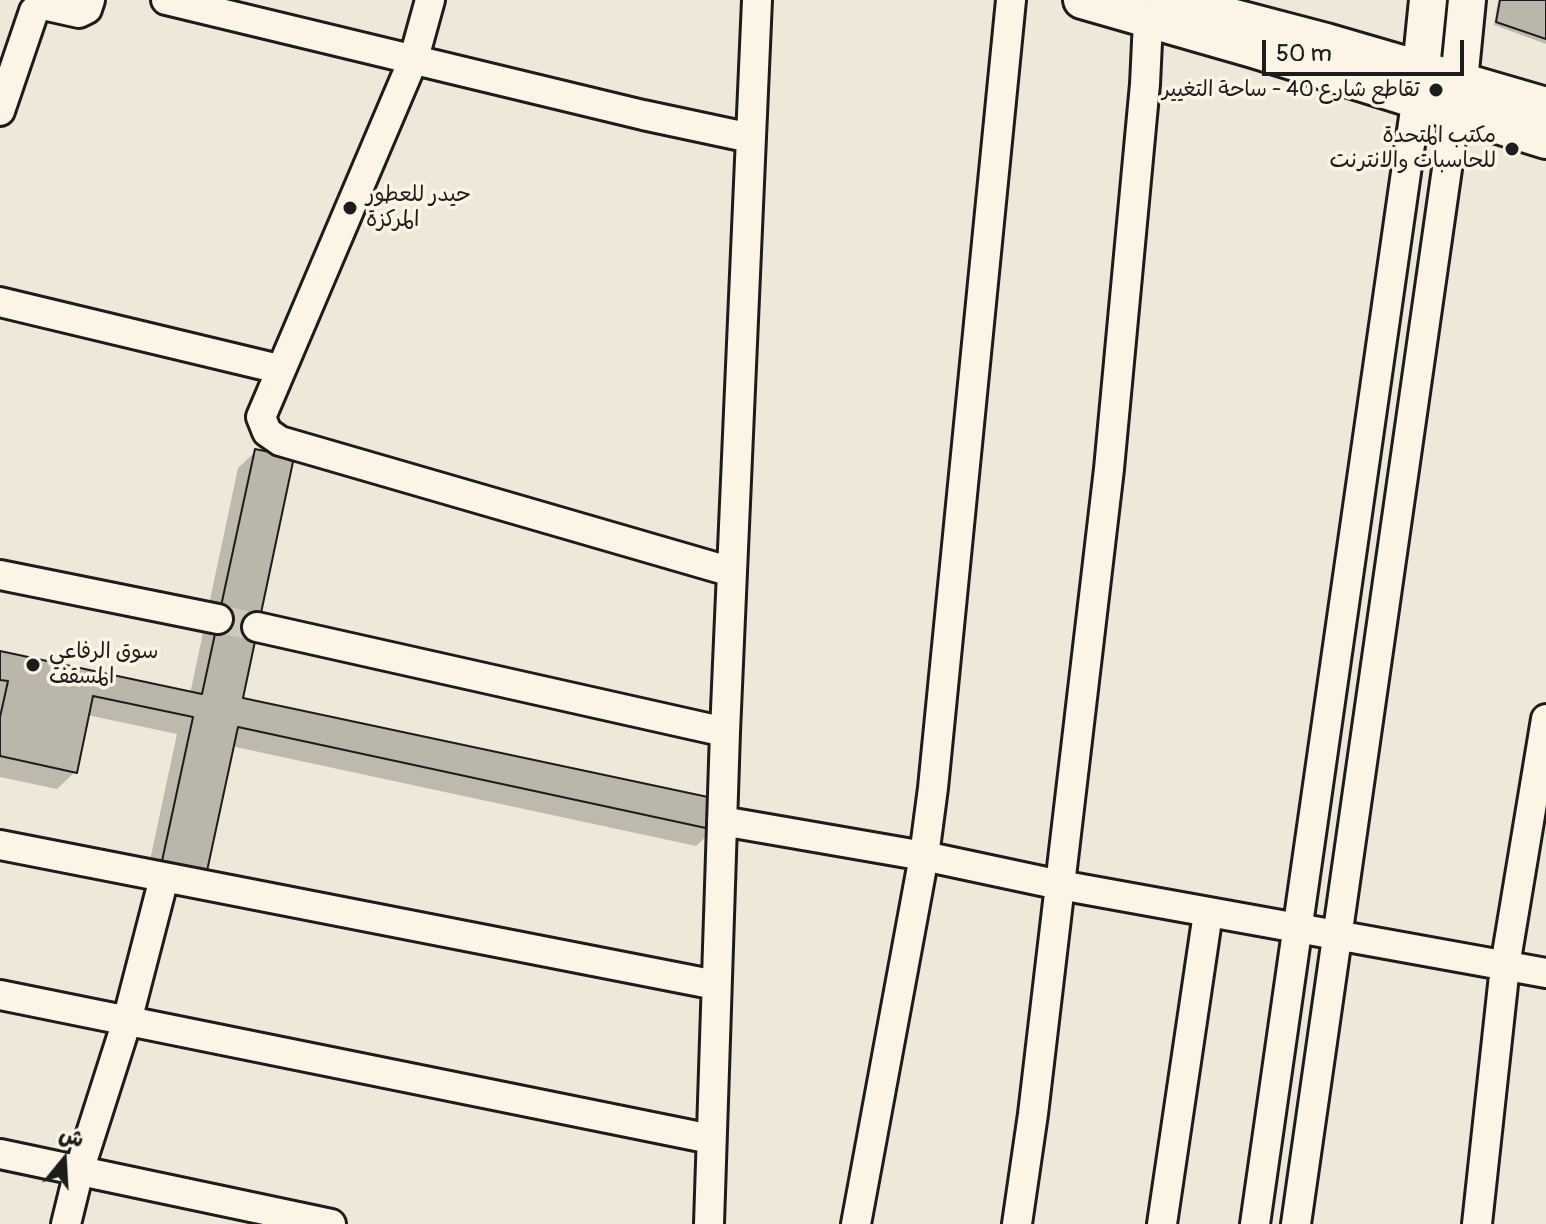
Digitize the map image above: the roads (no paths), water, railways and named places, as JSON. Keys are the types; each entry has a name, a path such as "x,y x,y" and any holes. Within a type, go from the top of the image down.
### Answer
{"main road":[{"path":"1082,0 1157,10 1419,84 1457,96 1546,140"},
{"path":"1419,84 1428,0"},
{"path":"1457,96 1467,0"},
{"path":"1457,96 1546,106"}],"street":[{"path":"0,111 5,83 34,11 43,5 79,13 87,9 90,0"},
{"path":"166,0 643,115 751,138"},
{"path":"430,0 414,58 279,369 261,417 267,432 280,441 732,572"},
{"path":"709,1224 725,732 757,0"},
{"path":"856,1224 924,856 1011,0"},
{"path":"1017,1224 1033,1114 1109,469 1145,84 1157,10"},
{"path":"1255,1224 1419,84"},
{"path":"1296,1224 1457,96"},
{"path":"0,302 279,369"},
{"path":"0,575 218,619"},
{"path":"257,627 725,732"},
{"path":"1477,1224 1505,966 1546,719"},
{"path":"722,821 924,856 1297,930 1546,973"},
{"path":"0,845 716,985"},
{"path":"66,1224 79,1171 127,1021 164,878"},
{"path":"1162,1224 1208,913"},
{"path":"0,995 711,1139"},
{"path":"0,1154 331,1224"}],"tunnel":[{"path":"218,619 257,627"}],"place":[{"name":"تقاطع شارع 40 - ساحة التغيير","path":"1436,90"},
{"name":"مكتب المتحدة للحاسبات والانترنت","path":"1512,149"},
{"name":"حيدر للعطور المركزة","path":"350,208"},
{"name":"سوق الرفاعي المسقف","path":"33,665"}]}
